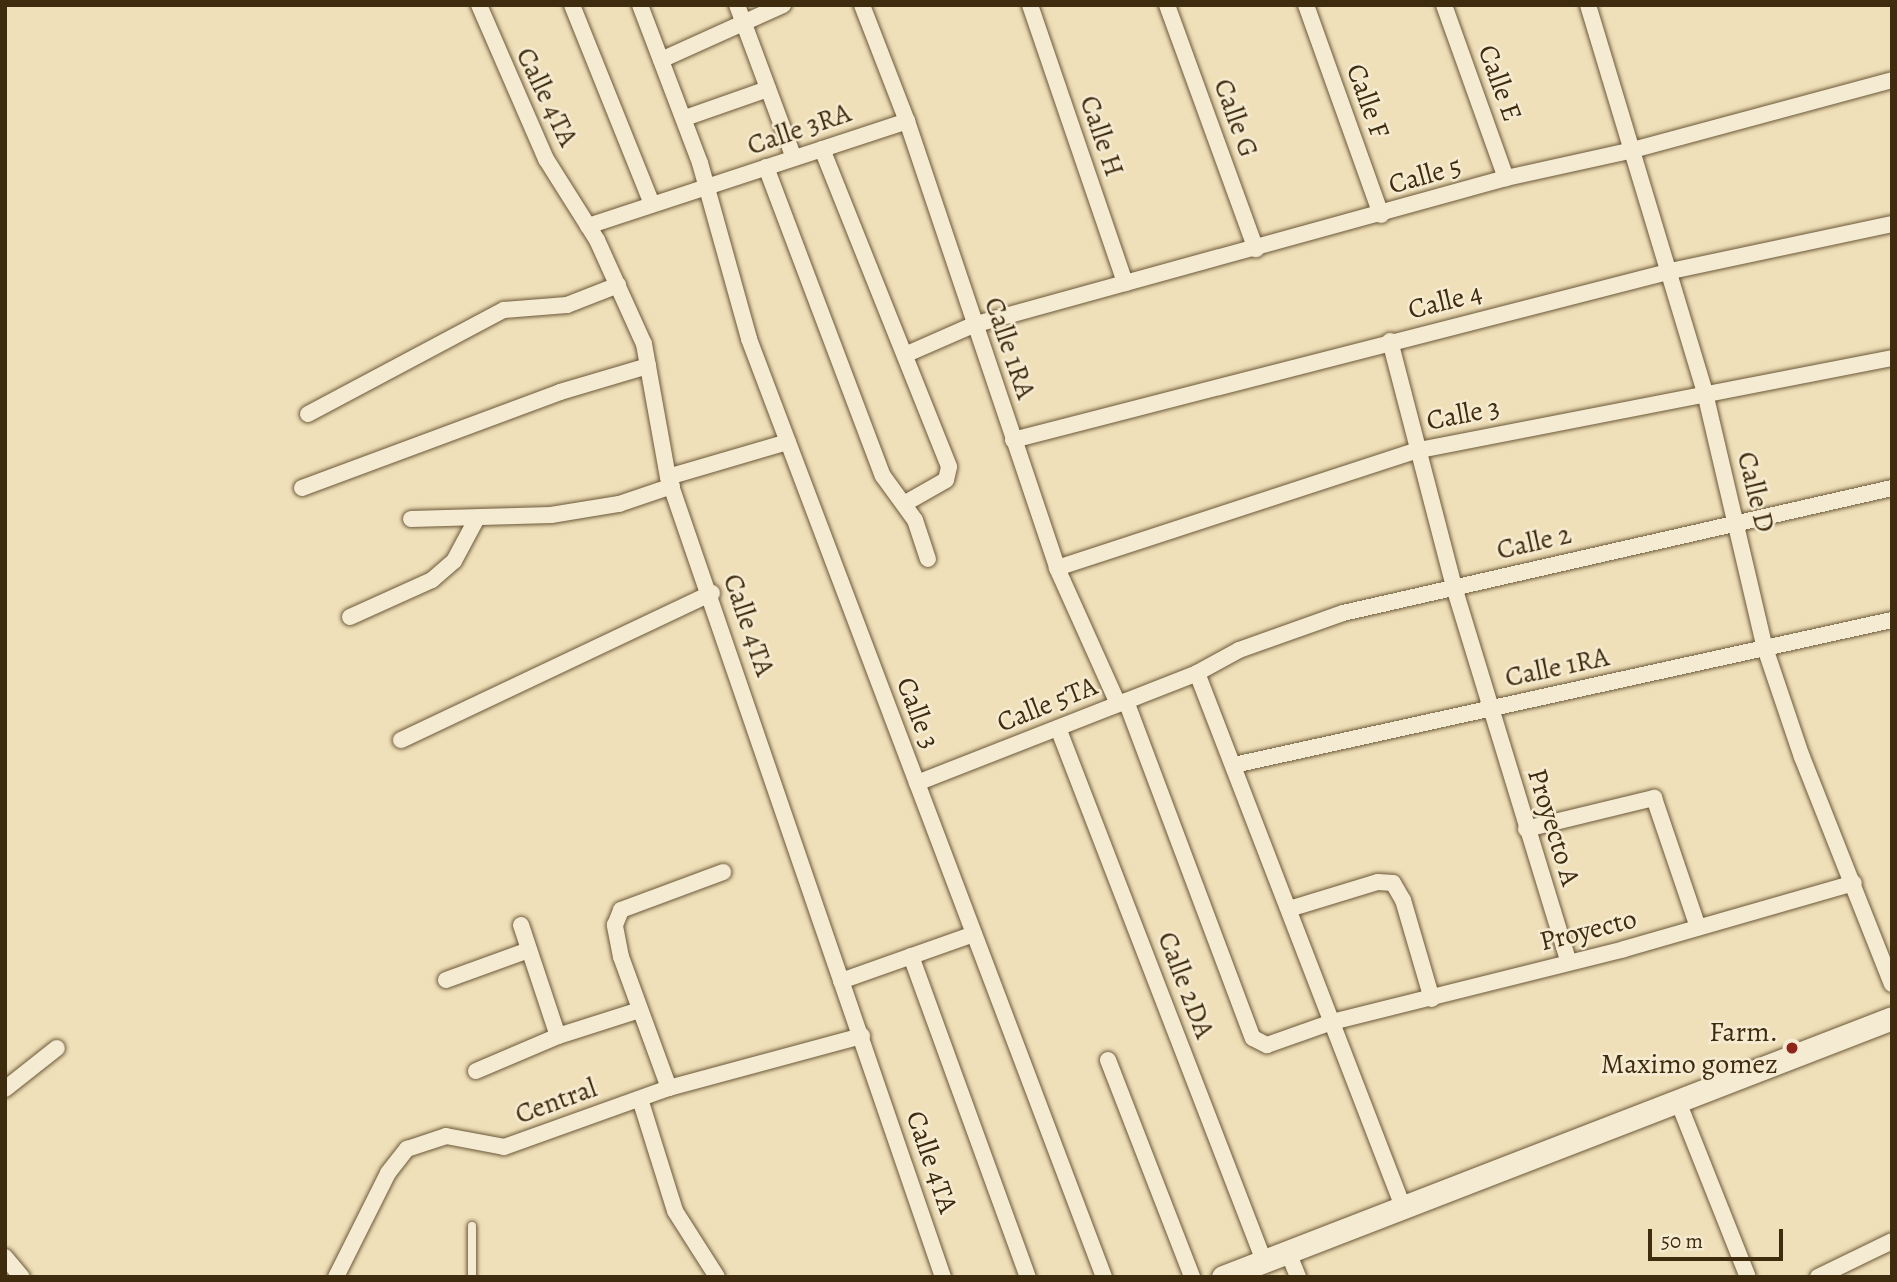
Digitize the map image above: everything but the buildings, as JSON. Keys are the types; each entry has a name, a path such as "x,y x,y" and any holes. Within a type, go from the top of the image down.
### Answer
{"main road":[{"path":"1223,1277 1679,1104 1892,1018"}],"street":[{"name":"Calle 4TA","path":"479,5 546,159 588,226 645,344 670,482 712,593 943,1277"},
{"path":"572,5 651,202"},
{"name":"Calle 3","path":"640,5 700,163 738,306 1104,1277"},
{"path":"737,5 793,158"},
{"path":"661,60 744,26 783,5"},
{"name":"Calle 1RA","path":"862,5 907,121 973,325 1057,568 1122,703 1253,1038 1267,1045 1332,1022"},
{"name":"Calle H","path":"1030,5 1125,283"},
{"name":"Calle G","path":"1167,5 1256,249"},
{"name":"Calle F","path":"1306,5 1381,215"},
{"name":"Calle E","path":"1444,5 1506,178"},
{"name":"Calle D","path":"1587,5 1671,271 1705,393 1765,648 1802,757 1892,984"},
{"name":"Calle 5","path":"907,354 973,325 1381,215 1506,178 1633,150 1892,80"},
{"path":"685,118 768,89"},
{"name":"Calle 3RA","path":"588,226 651,202 708,188 907,121"},
{"path":"822,149 907,354 950,474 904,504"},
{"path":"766,167 883,476 915,520 928,559"},
{"name":"Calle 4","path":"1013,440 1390,341 1671,271 1892,224"},
{"path":"308,414 504,310 567,305 618,285"},
{"name":"Proyecto A","path":"1390,341 1454,587 1568,961"},
{"name":"Calle 3","path":"1057,568 1419,450 1892,358"},
{"path":"302,488 560,392 648,366"},
{"path":"411,519 476,520 619,504 670,482 788,442"},
{"name":"Calle 2","path":"1197,673 1239,650 1343,613 1737,521 1892,488"},
{"path":"350,617 432,580 454,561 476,520"},
{"path":"401,740 712,593"},
{"name":"Calle 1RA","path":"1234,765 1892,620"},
{"path":"1197,673 1403,1207"},
{"name":"Calle 5TA","path":"917,783 1197,673"},
{"name":"Calle 2DA","path":"1058,728 1264,1261"},
{"path":"1526,829 1649,796 1657,809 1698,928"},
{"path":"669,1088 621,957 615,925 621,909 723,872"},
{"path":"1289,909 1378,882 1393,883 1404,900 1432,999"},
{"name":"Proyecto","path":"1332,1022 1432,999 1854,883"},
{"path":"521,925 558,1036"},
{"path":"841,981 974,934"},
{"path":"446,980 529,950"},
{"path":"911,956 1028,1277"},
{"path":"476,1071 558,1036 640,1010"},
{"name":"Central","path":"337,1277 388,1173 407,1149 446,1136 504,1147 669,1088 862,1036"},
{"path":"5,1089 57,1048"},
{"path":"1108,1060 1192,1277"},
{"path":"640,1099 675,1211 717,1277"},
{"path":"1679,1104 1748,1277"},
{"path":"1818,1277 1892,1241"},
{"path":"1288,1252 1298,1277"},
{"path":"5,1257 22,1277"}],"lane":[{"path":"472,1226 472,1277"}],"place":[{"name":"Farm. Maximo gomez","path":"1792,1048"}]}
